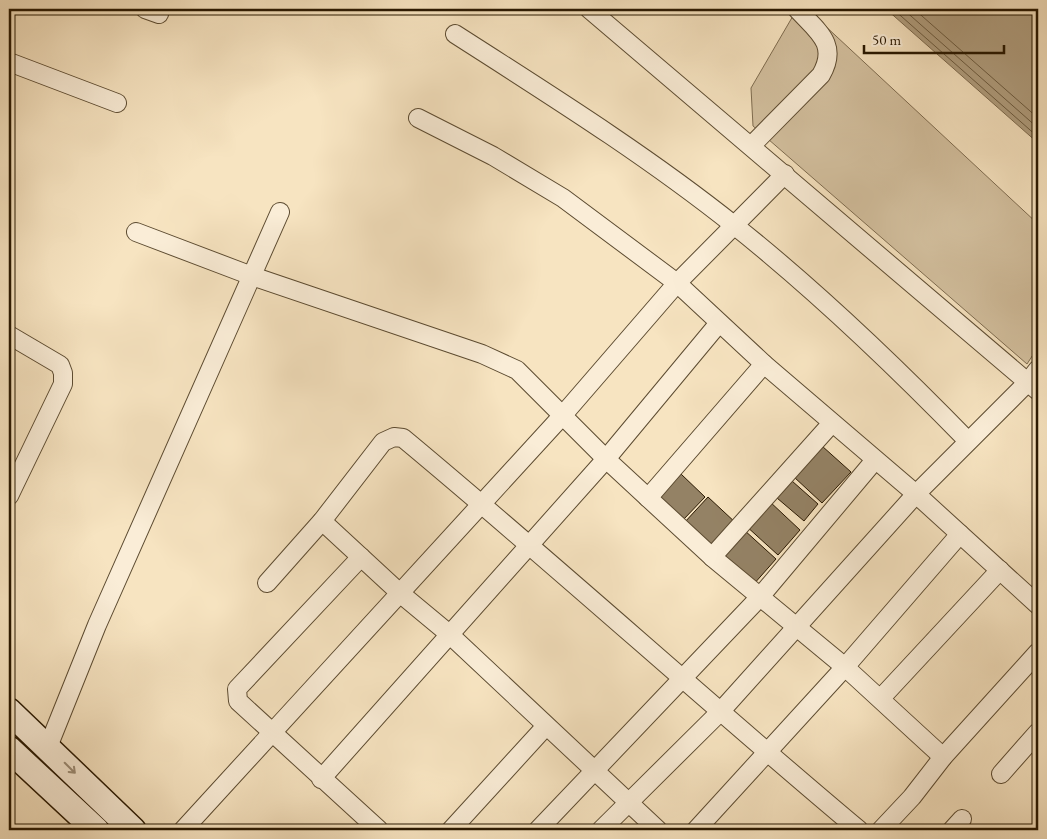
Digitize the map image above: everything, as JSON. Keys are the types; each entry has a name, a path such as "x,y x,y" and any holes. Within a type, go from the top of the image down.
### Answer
{"main road":[{"path":"9,711 132,830"},
{"path":"9,749 96,830"}],"street":[{"path":"588,9 1035,381 968,441 916,494 720,712 601,830"},
{"path":"751,146 821,75 828,62 828,50 822,35 797,9"},
{"path":"455,34 617,138 735,225 826,302 890,360 968,441"},
{"path":"9,62 117,103"},
{"path":"418,118 493,156 563,198 677,283 719,324 916,494 1038,604"},
{"path":"183,830 562,416 677,283 786,174"},
{"path":"48,747 97,625 280,212"},
{"path":"136,232 252,276 482,354 516,370 606,459 712,557 880,698 943,757"},
{"path":"321,779 448,633 606,459 719,324"},
{"path":"9,335 60,365 63,373 63,384 9,496"},
{"path":"648,498 764,364"},
{"path":"712,557 832,423"},
{"path":"267,583 322,521 383,442 394,437 403,438 530,544 766,753 859,830"},
{"path":"538,830 593,770 759,598 876,460"},
{"path":"322,521 400,594 448,633 658,830"},
{"path":"696,830 844,667 960,534"},
{"path":"361,557 237,689 238,701 321,779 379,830"},
{"path":"880,698 1000,570"},
{"path":"881,830 912,797 943,757 1038,652"},
{"path":"451,830 546,726"},
{"path":"1001,774 1038,732"}],"shaded area":[{"path":"797,9 807,9 1038,224 1038,347 1027,364 753,126 751,88"}],"water":[{"path":"886,9 1038,9 1038,143"}],"building":[{"path":"822,446 851,472 822,503 794,477"},
{"path":"681,474 705,497 683,520 659,498"},
{"path":"792,481 818,504 804,521 777,498"},
{"path":"708,497 737,524 712,550 684,523"},
{"path":"768,500 800,530 778,555 745,525"},
{"path":"743,529 776,559 753,585 720,555"}]}
